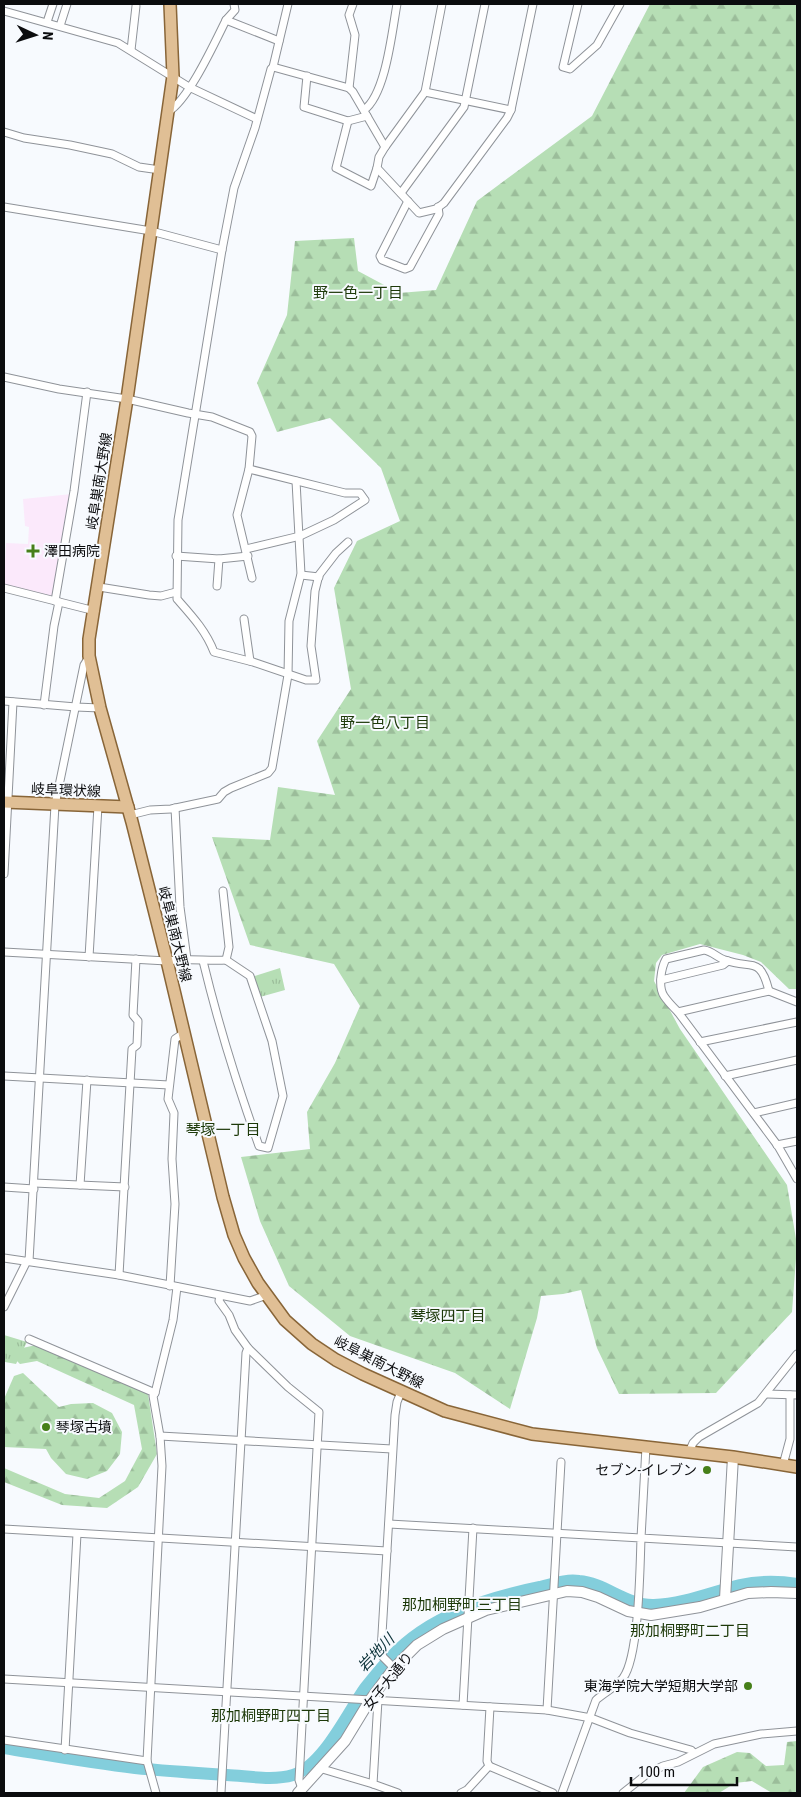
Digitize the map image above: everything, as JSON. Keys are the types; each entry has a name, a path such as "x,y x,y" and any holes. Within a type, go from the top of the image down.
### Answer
{"main road":[{"name":"岐阜巣南大野線","path":"170,4 173,76 99,587 89,639 89,656 100,708 129,811 223,1197 234,1235 244,1258 267,1295 285,1320 312,1344 336,1360 363,1374 445,1411 510,1429 561,1438 733,1457 797,1467"},
{"name":"岐阜環状線","path":"6,802 98,806 129,811"}],"street":[{"path":"47,22 53,4"},
{"path":"60,26 67,4"},
{"path":"168,112 176,107 190,87 226,20 235,10 234,4"},
{"path":"288,4 274,67 271,70 257,120 234,188 222,250 178,520 176,556 177,599 205,632 214,652 250,661 306,680 316,680 311,646 315,591 319,577 336,553 348,542"},
{"path":"348,88 355,35 349,15 352,4"},
{"path":"307,76 304,107 348,121 365,113 380,87 397,4"},
{"path":"348,121 336,168 371,186 379,157 426,92 442,4"},
{"path":"401,193 464,107 467,100 485,4"},
{"path":"377,168 419,213 444,203 511,110 532,4"},
{"path":"578,4 563,67 570,69 597,45 620,4"},
{"path":"131,50 136,6"},
{"path":"4,11 112,40 190,87 257,120"},
{"path":"226,20 279,41"},
{"path":"274,67 348,88 385,147"},
{"path":"426,92 511,110"},
{"path":"4,132 24,138 112,154 139,167 160,170"},
{"path":"408,201 380,256 382,260 405,270 410,267 439,214 438,207"},
{"path":"4,207 151,231 222,250"},
{"path":"4,377 59,389 127,399 212,416 250,432 252,436 249,469 237,515 252,578"},
{"path":"44,705 87,392"},
{"path":"176,556 219,559 247,552 300,536 334,520 365,500 360,493 345,493 249,469"},
{"path":"129,811 175,808 218,799 224,792 262,776 272,768 288,675 289,621 301,575 296,481"},
{"path":"217,586 219,559"},
{"path":"301,575 319,577"},
{"path":"99,587 161,596 176,592"},
{"path":"4,588 95,612"},
{"path":"244,619 250,661"},
{"path":"4,1308 28,1261 34,1186 55,805 84,665 89,656"},
{"path":"4,701 100,708"},
{"path":"4,874 6,802 13,702"},
{"path":"89,957 98,806"},
{"path":"175,808 180,907 187,959"},
{"path":"223,891 229,947 226,960"},
{"path":"770,991 763,972 753,964 728,961 708,950 666,959 661,974 663,994 754,1113 777,1145 797,1179"},
{"path":"4,952 136,960 226,960 250,976 272,1041 283,1096 268,1148 259,1146 250,1120 215,1010 204,961"},
{"path":"119,1275 132,1048 137,1045 138,1022 133,1016 136,960"},
{"path":"661,980 723,965 728,961"},
{"path":"678,1012 770,991 797,1002"},
{"path":"700,1042 797,1022"},
{"path":"156,1793 147,1762 162,1466 160,1436 153,1396 173,1320 175,1204 172,1159 174,1113 168,1099 175,1039 184,1033"},
{"path":"725,1076 797,1060"},
{"path":"4,1076 169,1085"},
{"path":"80,1185 87,1080"},
{"path":"754,1113 797,1103"},
{"path":"777,1145 797,1140"},
{"path":"4,1187 80,1185 124,1187"},
{"path":"4,1258 119,1275 220,1296 250,1300 267,1295"},
{"path":"220,1296 219,1301 229,1315 235,1330 248,1348 288,1387 319,1412 299,1768 300,1787"},
{"path":"29,1340 155,1393"},
{"path":"221,1793 246,1353 248,1348"},
{"path":"689,1452 693,1443 699,1438 758,1403 797,1354"},
{"path":"393,1667 384,1658 381,1651 392,1449 395,1414 401,1392"},
{"path":"767,1394 794,1395 790,1440 784,1465"},
{"path":"160,1436 392,1449"},
{"path":"562,1793 596,1700 625,1676 633,1645 638,1598 646,1447"},
{"path":"724,1597 733,1457"},
{"path":"547,1710 561,1462"},
{"path":"389,1524 797,1547"},
{"path":"463,1705 473,1528"},
{"path":"4,1529 387,1551"},
{"path":"65,1750 76,1534"},
{"name":"女子大通り","path":"300,1787 345,1740 393,1667 417,1645 468,1616 554,1592 567,1591 582,1592 651,1615 700,1607 724,1597 748,1593 797,1593"},
{"path":"4,1679 547,1710 591,1718 630,1733 691,1750 694,1753"},
{"path":"371,1700 374,1784"},
{"path":"488,1766 490,1707"},
{"path":"623,1793 647,1774 663,1766 678,1762 714,1744 761,1734 797,1730"},
{"path":"4,1740 147,1762"},
{"path":"462,1793 467,1790 488,1766"},
{"path":"488,1766 553,1793"},
{"path":"319,1768 398,1793"}],"shaded area":[{"name":"澤田病院","path":"72,494 54,594 51,596 4,585 6,543 28,544 29,527 25,526 23,499"}],"green space":[{"path":"650,4 797,4 797,989 789,989 761,962 743,955 700,944 662,955 656,963 654,981 680,1029 787,1185 797,1245 792,1312 716,1393 619,1394 597,1348 581,1290 541,1296 537,1318 510,1409 455,1373 350,1336 289,1286 260,1221 241,1157 310,1149 307,1112 335,1063 360,1006 334,964 250,945 212,837 270,840 278,787 335,795 317,741 351,689 334,588 357,541 400,521 381,468 330,418 277,432 257,383 287,315 295,241 354,238 358,271 399,293 436,290 477,201 592,116"},
{"path":"280,968 285,990 260,997 252,977"},
{"path":"4,1335 27,1342 16,1364 5,1362 4,1364"},
{"path":"36,1345 148,1394 157,1454 138,1487 107,1508 62,1505 4,1482 4,1468 65,1494 99,1498 125,1481 142,1449 134,1405 37,1361 20,1364 17,1361 18,1349"},
{"path":"23,1373 59,1407 71,1404 93,1403 112,1413 122,1432 120,1454 107,1471 87,1479 66,1474 51,1458 46,1449 4,1447 4,1399 14,1376"},
{"path":"797,1741 797,1793 772,1793 752,1781 735,1783 719,1793 684,1793 703,1767 737,1752 750,1753 766,1766 784,1765 787,1742"}],"waterway":[{"name":"岩地川","path":"4,1748 135,1768 260,1778 285,1777 304,1770 315,1761 334,1737 365,1688 391,1657 406,1643 423,1630 441,1620 479,1603 520,1591 569,1581 589,1583 635,1602 654,1605 687,1600 747,1584 769,1582 797,1584"}],"place":[{"name":"澤田病院","path":"33,551"},
{"name":"琴塚古墳","path":"46,1427"},
{"name":"セブン-イレブン","path":"707,1470"},
{"name":"東海学院大学短期大学部","path":"748,1686"}],"district":[{"name":"野一色一丁目","path":"358,293"},
{"name":"野一色八丁目","path":"385,723"},
{"name":"琴塚一丁目","path":"223,1130"},
{"name":"琴塚四丁目","path":"448,1316"},
{"name":"那加桐野町三丁目","path":"462,1605"},
{"name":"那加桐野町二丁目","path":"690,1631"},
{"name":"那加桐野町四丁目","path":"271,1716"}]}
